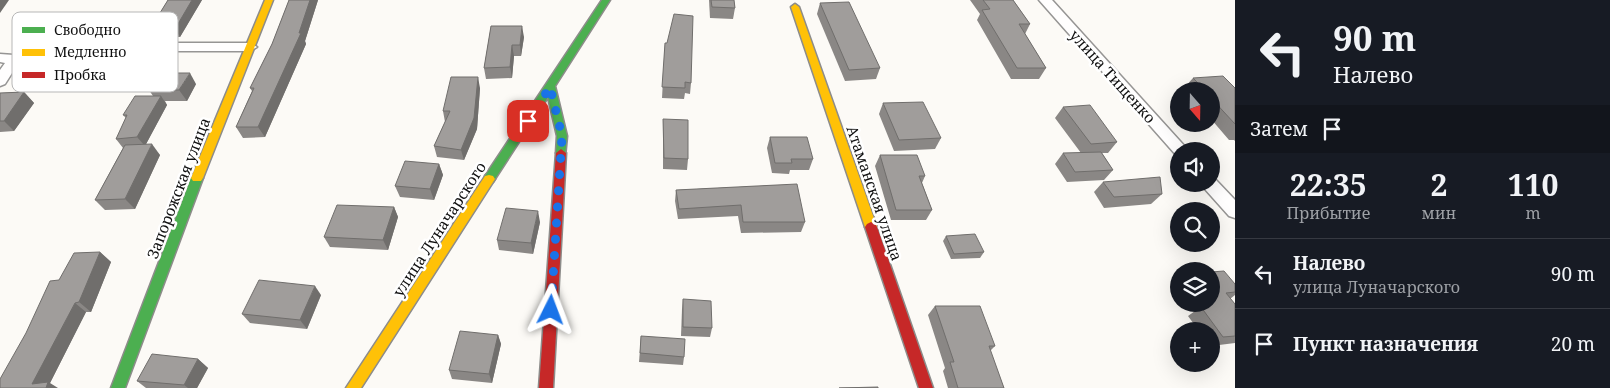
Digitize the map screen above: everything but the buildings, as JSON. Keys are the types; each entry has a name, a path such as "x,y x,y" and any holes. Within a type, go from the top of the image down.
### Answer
{"street":[{"name":"Запорожская улица","path":"118,388 204,160 269,0"},
{"name":"улица Луначарского","path":"353,388 606,0"},
{"name":"улица Тищенко","path":"1045,0 1173,142"},
{"name":"Атаманская улица","path":"795,7 926,388"},
{"path":"178,47 250,47"},
{"path":"0,81 7,58"},
{"path":"546,388 562,136 550,87"},
{"path":"1217,192 1235,211"}],"traffic: fast":[{"path":"489,179 606,0"},
{"path":"550,87 562,136 561,153"},
{"path":"118,388 197,178"}],"traffic: slow":[{"path":"197,178 269,0"},
{"path":"795,7 871,227"},
{"path":"353,388 489,179"}],"traffic: jam":[{"path":"546,388 561,153"},
{"path":"871,227 926,388"}],"route":[{"path":"528,121 550,87 562,136 551,310"}]}
